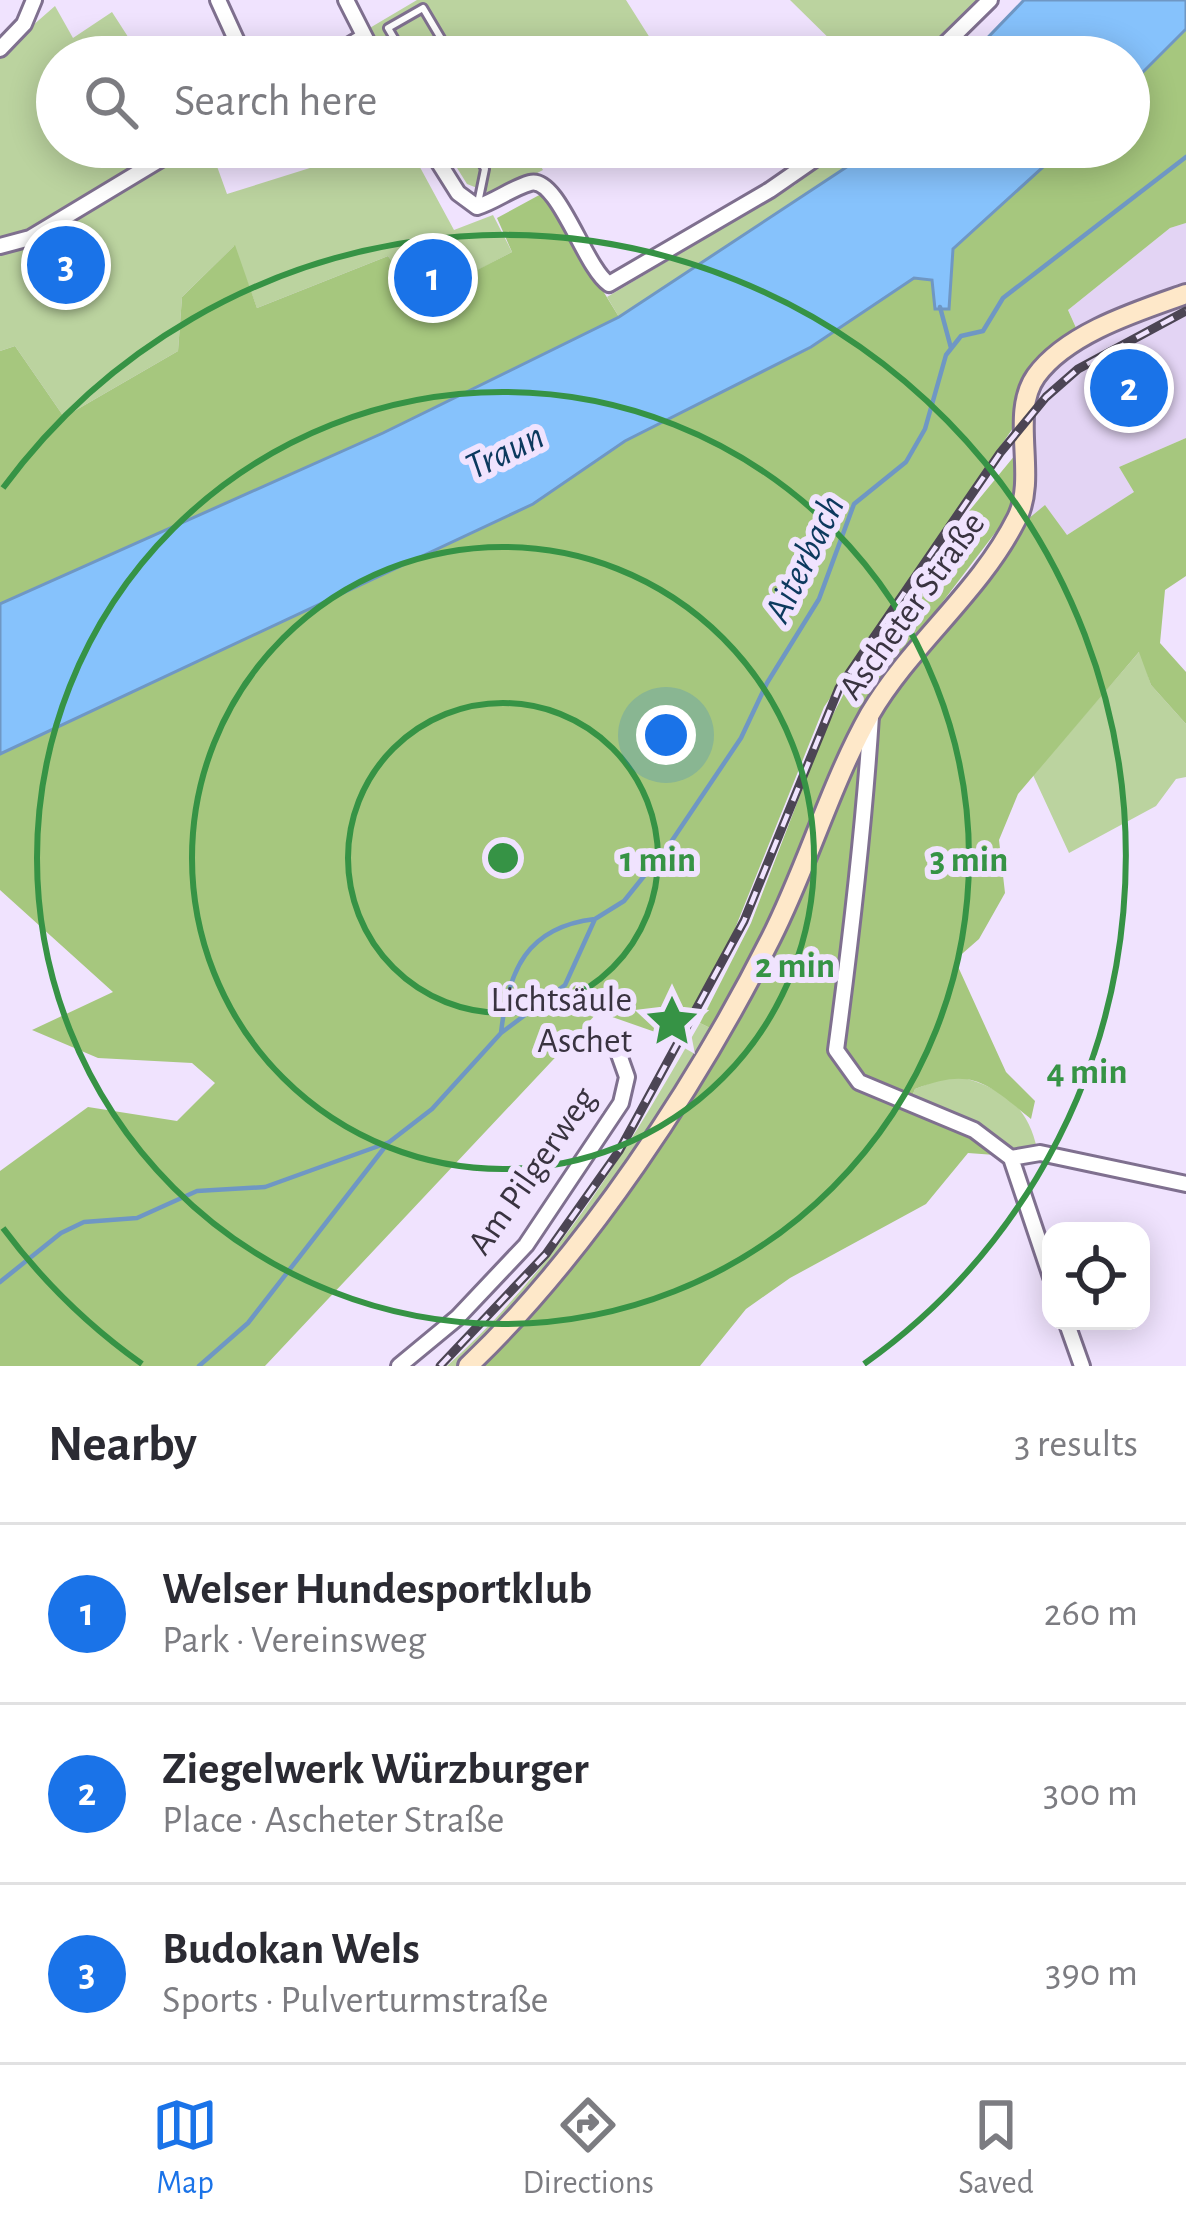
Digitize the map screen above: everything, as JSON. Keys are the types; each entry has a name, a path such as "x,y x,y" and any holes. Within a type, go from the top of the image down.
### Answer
{"main road":[{"name":"Ascheter Straße","path":"468,1366 549,1278 658,1128 770,941 872,711 988,564 1017,518 1026,476 1029,394 1036,377 1110,320 1186,294"}],"street":[{"path":"0,49 24,24 34,0"},
{"path":"218,0 234,36"},
{"path":"346,0 363,36"},
{"path":"953,36 990,0"},
{"path":"0,246 30,238 146,168"},
{"path":"442,168 458,194 477,207 531,182 542,183 553,191 589,262 609,284 802,168"},
{"path":"872,711 862,802 862,870 836,1050 859,1082 974,1130 1011,1158 1042,1250"},
{"name":"Am Pilgerweg","path":"399,1366 457,1318 526,1246 622,1102 627,1077 616,1046"},
{"path":"1011,1158 1040,1153 1186,1184"},
{"path":"1069,1330 1082,1366"}],"lane":[{"path":"393,36 388,28 424,8 440,36"},
{"path":"477,207 484,168"}],"shaded area":[{"path":"1186,223 1186,438 1119,467 1135,492 1067,535 1022,524 1039,384 1085,347 1068,310 1170,228"}],"green space":[{"path":"417,0 626,0 649,36 373,36 368,29"},
{"path":"790,0 978,0 941,36 827,36"},
{"path":"55,6 72,36 36,36 36,168 131,168 13,239 0,238 0,54"},
{"path":"112,12 127,36 76,36"},
{"path":"1186,29 1186,223 1170,228 1068,310 1077,330 1034,366 1023,387 1019,419 824,707 732,936 678,1040 598,1012 265,1366 0,1366 0,1171 88,1107 177,1121 215,1083 192,1063 98,1058 32,1030 113,992 0,890 0,754 533,504 625,441 811,348 914,278 948,276 953,250 1042,168 1150,168 1150,65"},
{"path":"155,168 218,168 227,194 310,168 420,168 454,230 493,215 512,252 419,301 388,256 257,308 234,246 182,297 178,351 64,417 15,346 0,351 0,255"},
{"path":"457,168 543,170 495,195 467,184"},
{"path":"816,168 845,168 619,317 607,297 795,185"},
{"path":"543,193 619,317 383,433 0,604 0,351 15,346 64,417 178,351 182,297 235,245 257,308 388,256 419,300 512,252 497,218"},
{"path":"1186,438 1186,576 1165,590 1160,643 1186,672 1186,724 1151,685 1139,652 1018,794 999,840 1005,893 979,939 955,960 1006,1072 1035,1101 1031,1119 978,1082 951,1079 915,1089 908,1106 962,1131 995,1155 968,1153 926,1204 790,1278 746,1309 700,1366 478,1366 554,1286 774,950 864,746 896,690 1022,524 1045,505 1067,535 1134,492 1119,467"},
{"path":"1020,449 1020,485 1011,512 874,692 754,957 710,1028 700,1023 751,923 825,730 853,676 965,516"},
{"path":"1140,651 1151,685 1186,724 1186,777 1176,779 1156,806 1069,853 1033,775"},
{"path":"700,1023 710,1028 607,1195 476,1348 457,1366 447,1366 523,1288 587,1205"},
{"path":"951,1075 1007,1098 1026,1119 1037,1149 1011,1152 910,1101 915,1089"}],"water":[{"path":"1024,0 1186,0 1186,29 1150,65 1150,36 989,36"},
{"name":"Traun","path":"845,168 1042,168 953,249 949,309 935,309 932,280 914,278 811,347 625,441 533,504 0,754 0,604 383,433 619,317"}],"waterway":[{"name":"Aiterbach","path":"199,1366 248,1323 388,1143 432,1109 501,1033 565,985 595,919 624,901 669,845 741,738 767,683 819,599 854,504 906,462 925,429 946,355 961,336 983,331 1003,298 1186,157"},
{"path":"940,307 951,348"},
{"name":"Aiterbach","path":"501,1033 509,990 525,955 553,931 595,919"},
{"path":"0,1282 61,1233 84,1222 137,1218 197,1191 265,1187 387,1143"}],"railway":[{"path":"440,1366 546,1254 619,1151 744,921 839,688 1000,453 1046,397 1078,369 1186,311"}],"place":[{"name":"Budokan Wels","path":"66,265"},
{"name":"Welser Hundesportklub","path":"433,278"},
{"name":"Ziegelwerk Würzburger","path":"1129,388"},
{"name":"Lichtsäule Aschet","path":"672,1021"}]}
